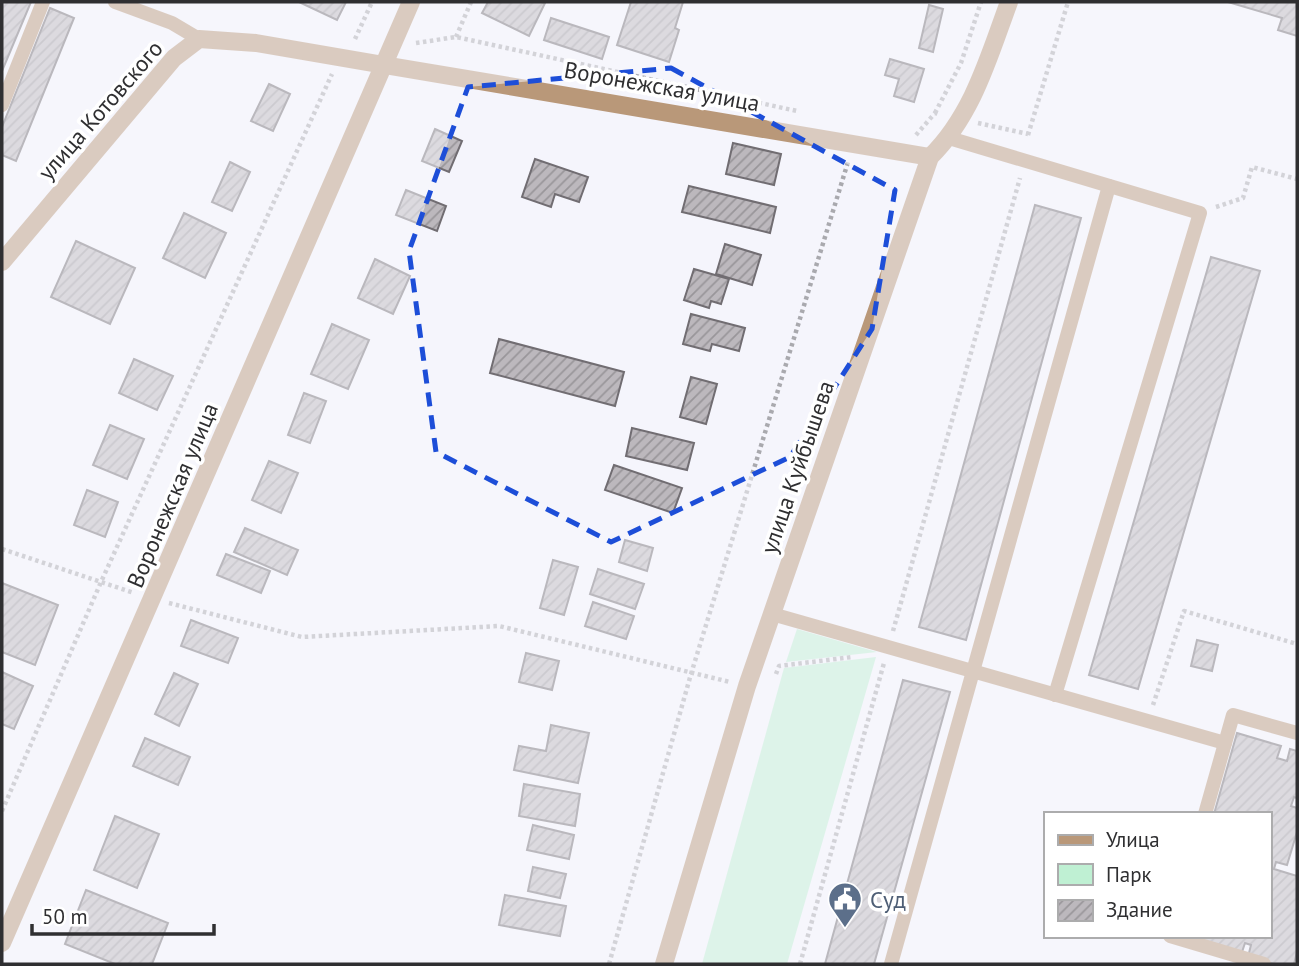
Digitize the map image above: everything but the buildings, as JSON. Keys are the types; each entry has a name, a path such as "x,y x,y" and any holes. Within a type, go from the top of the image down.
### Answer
{"street":[{"name":"Воронежская улица","path":"2,943 411,2"},
{"name":"улица Куйбышева","path":"664,964 747,686 930,157 949,138 979,84 1009,2"},
{"name":"улица Котовского","path":"2,262 174,58 199,40 256,43 384,65"},
{"name":"Воронежская улица","path":"384,65 930,157"}],"lane":[{"path":"2,105 43,2"},
{"path":"115,2 172,23 199,40"},
{"path":"949,138 1200,214 1055,695"},
{"path":"891,964 1109,186"},
{"path":"772,614 888,650 973,671 1225,743"},
{"path":"1206,812 1233,715 1297,733"},
{"path":"1177,938 1264,964"}],"path":[{"path":"456,37 471,2"},
{"path":"904,133 918,135 935,113 961,63 981,2"},
{"path":"800,964 1025,161 1028,134 1068,2"},
{"path":"2,811 101,582 340,57 355,40 392,47 456,37 810,114"},
{"path":"935,113 1028,134"},
{"path":"609,964 691,674 855,144"},
{"path":"1200,214 1243,198 1252,167 1297,179"},
{"path":"2,549 153,599 302,637 499,626 747,686"},
{"path":"1148,721 1184,611 1297,644"},
{"path":"774,678 779,666 888,650"}],"highlighted area":[{"path":"671,68 895,190 872,329 790,457 611,542 436,452 409,251 468,87"}],"green space":[{"path":"797,629 877,652 786,662"},
{"path":"876,657 787,964 702,964 784,668"}],"place":[{"name":"Суд","path":"845,929"}]}
